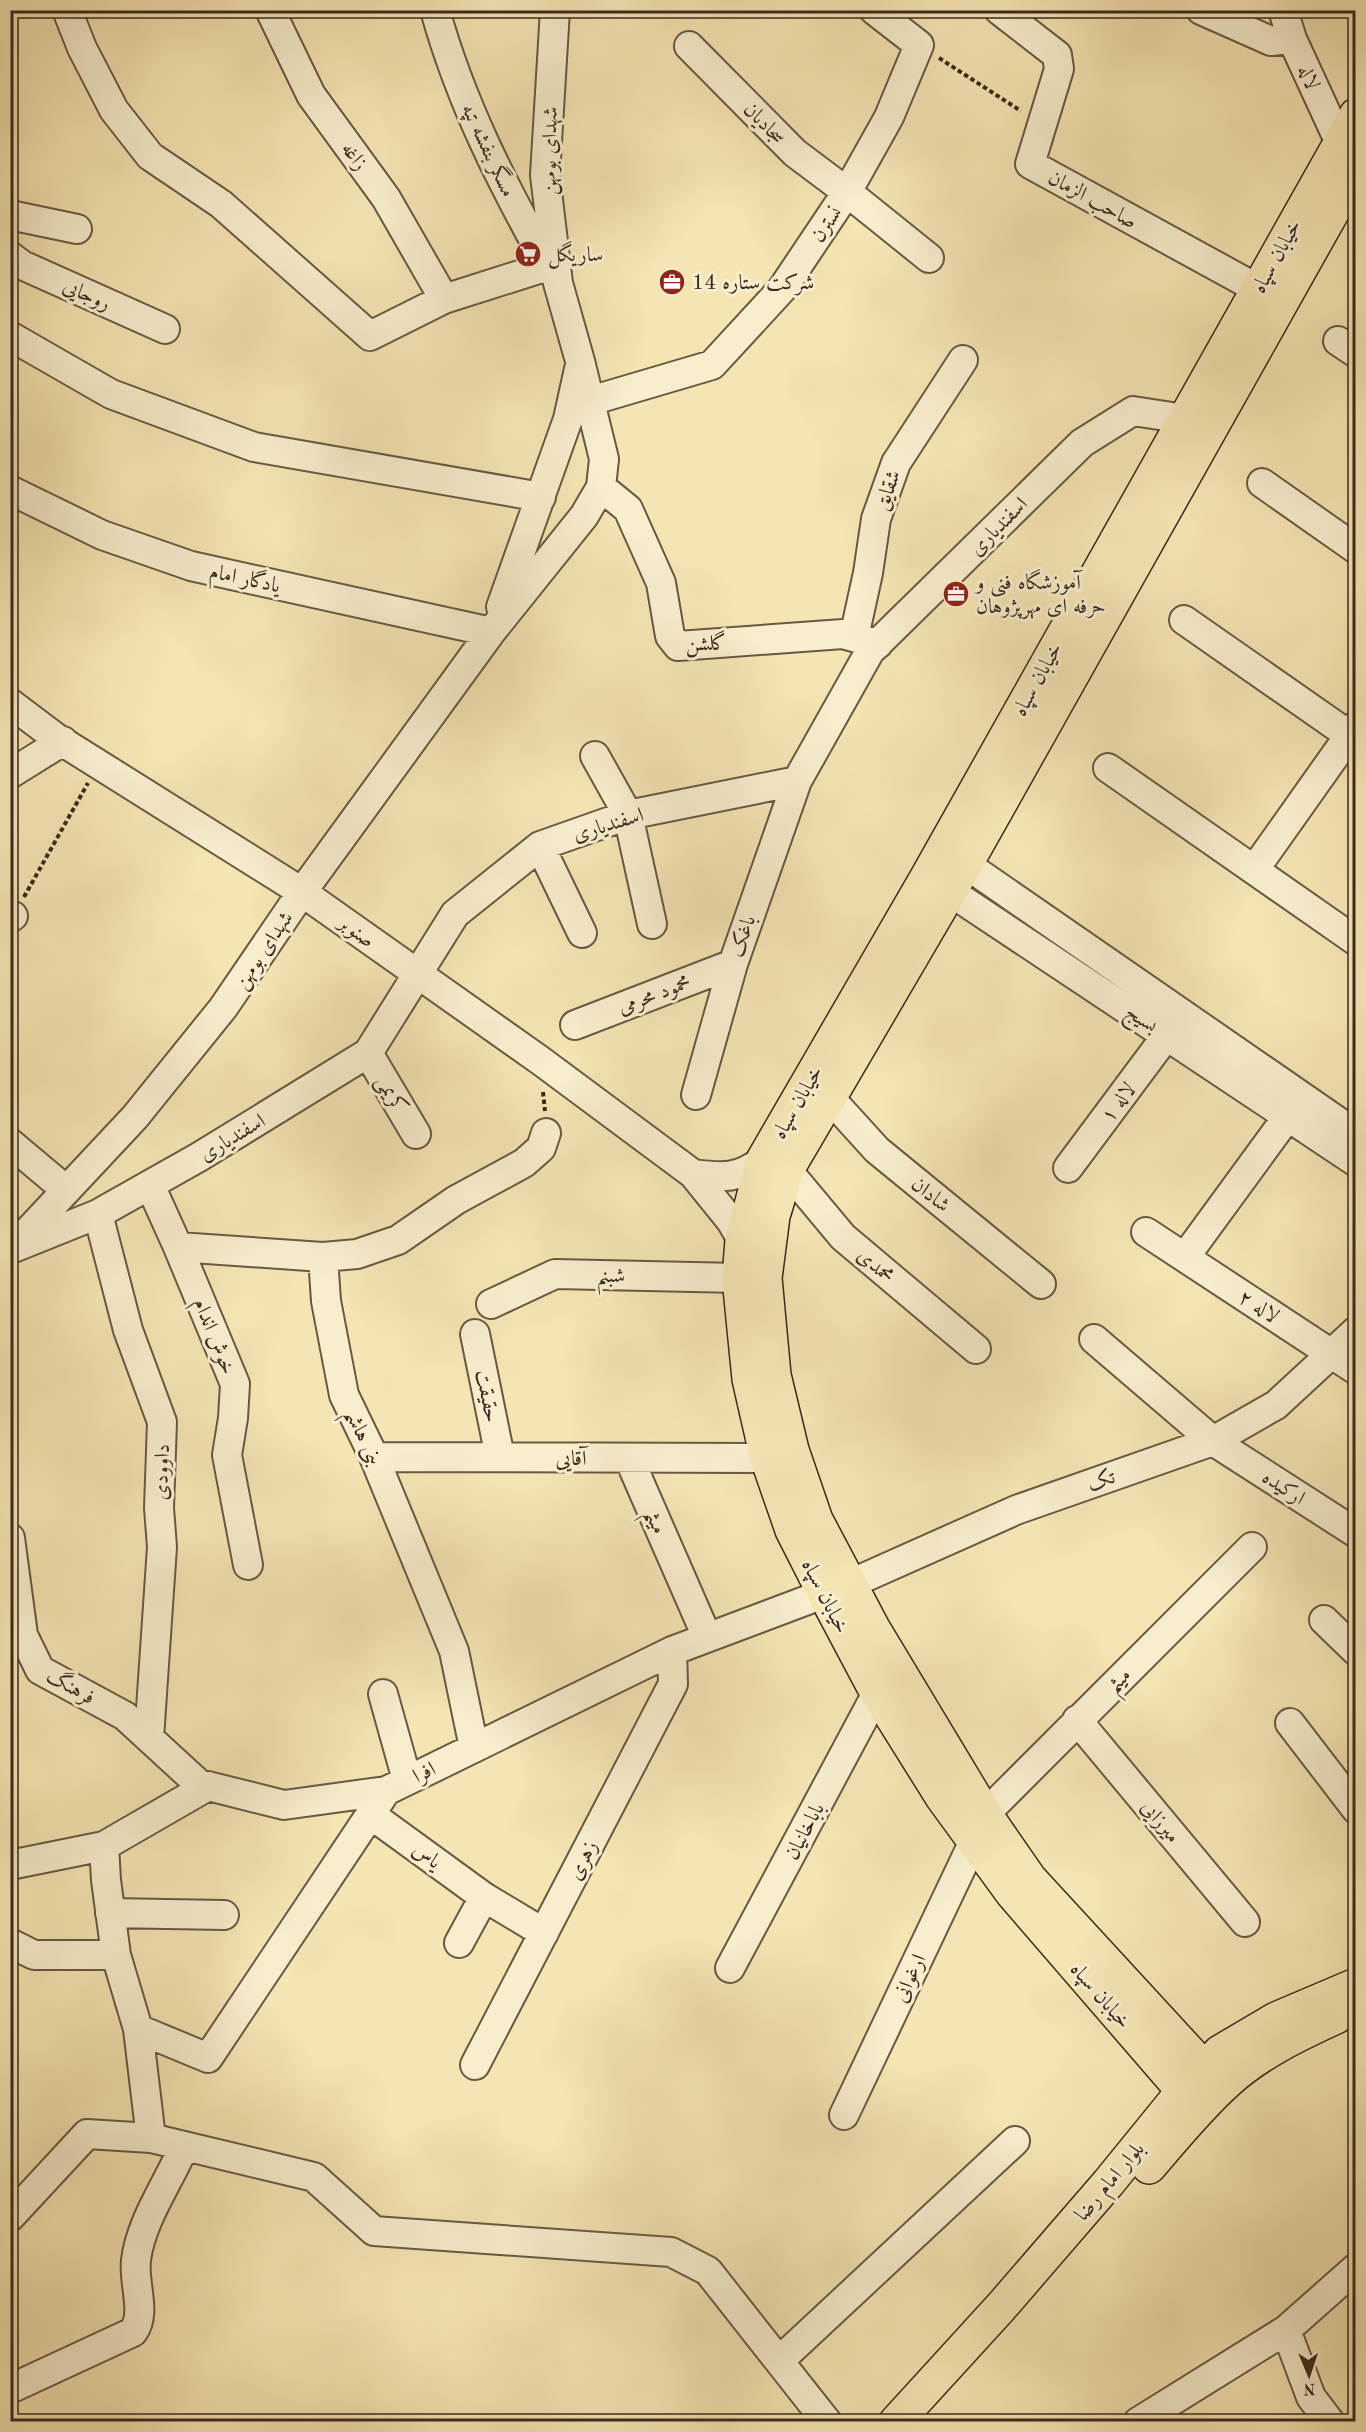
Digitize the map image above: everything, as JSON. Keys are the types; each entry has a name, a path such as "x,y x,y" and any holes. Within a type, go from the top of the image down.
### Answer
{"main road":[{"name":"خیابان سپاه","path":"979,1828 873,1628 837,1588 792,1530 767,1458 748,1379 739,1278 742,1240 775,1165 946,870 1348,156 1356,115"},
{"name":"خیابان سپاه","path":"1193,2079 1030,1879 979,1828 942,1797 877,1693 837,1588 792,1450 774,1375 765,1278 773,1216 775,1165 828,1096 1185,419 1258,289 1348,156"},
{"name":"بلوار امام رضا","path":"1035,2281 1109,2182 1193,2079 1221,2052 1276,2019 1356,1985"},
{"name":"بلوار امام رضا","path":"922,2421 991,2332 1035,2281 1228,2080 1262,2055 1294,2036 1356,2008"},
{"name":"بلوار امام رضا","path":"896,2421 991,2332"}],"street":[{"path":"67,10 82,48 114,110 150,156 221,204 370,336 444,299 553,274"},
{"name":"زاغه","path":"270,10 311,95 386,198 444,299"},
{"name":"مسگر بنفشه تپه","path":"435,10 448,57 496,171 553,274"},
{"name":"شهدای بومهن","path":"555,10 545,175 553,274 580,361 604,459 602,487"},
{"path":"874,10 919,45"},
{"name":"صاحب الزمان","path":"999,10 1057,55 1059,69 1030,164 1258,289"},
{"path":"1201,10 1271,41 1292,39"},
{"name":"لاله","path":"1283,10 1292,39 1348,156"},
{"name":"نسترن","path":"590,401 712,365 782,289 847,192 889,117 919,45"},
{"name":"سجادیان","path":"689,46 795,153 928,258"},
{"path":"10,215 76,229"},
{"name":"روجایی","path":"10,256 22,265 165,329"},
{"path":"10,336 111,394 254,447 541,497"},
{"name":"شقایق","path":"866,640 868,573 876,519 896,463 963,360"},
{"path":"491,632 568,419 580,361"},
{"name":"اسفندیاری","path":"11,1249 99,1214 368,1053 454,914 540,846 628,815 797,781 870,651 866,640 1082,442 1133,411 1185,419"},
{"path":"1262,483 1356,549"},
{"path":"491,632 584,516 602,487"},
{"name":"گلشن","path":"602,487 628,509 661,584 669,636 678,646 843,634 866,640"},
{"name":"یادگار امام","path":"10,490 102,536 191,566 491,632"},
{"path":"1184,620 1353,734 1254,870"},
{"name":"شهدای بومهن","path":"11,1249 135,1117 223,1008 303,892 491,632"},
{"name":"صنوبر","path":"10,703 63,741 303,892 541,1061 693,1174 726,1214 742,1240"},
{"path":"10,774 63,741"},
{"path":"595,756 628,815 652,924"},
{"path":"1108,768 1356,941"},
{"name":"باغک","path":"696,1095 733,964 797,781"},
{"path":"540,846 582,933"},
{"name":"بسیج","path":"946,870 1167,1035 1356,1162"},
{"name":"بسیج","path":"946,870 1356,1134"},
{"name":"محمود محرمی","path":"575,1024 733,964"},
{"name":"لاله ۱","path":"1068,1168 1167,1035"},
{"name":"کریمی","path":"368,1053 416,1134"},
{"name":"شادان","path":"828,1096 877,1150 1041,1284"},
{"path":"1185,1257 1288,1116"},
{"path":"178,1247 323,1257 357,1254 398,1240 456,1200 524,1163 541,1148 546,1133"},
{"path":"10,1143 66,1190"},
{"path":"693,1174 730,1177 775,1165"},
{"name":"محمدی","path":"775,1165 843,1237 976,1349"},
{"name":"خوش اندام","path":"150,1185 235,1384 233,1418 227,1455 248,1565"},
{"name":"داوودی","path":"99,1214 128,1330 162,1422 159,1508 162,1547 149,1738"},
{"name":"لاله ۲","path":"1146,1232 1344,1362"},
{"name":"بنی هاشم","path":"323,1257 326,1301 344,1395 374,1457 454,1651 474,1748"},
{"name":"شبنم","path":"491,1304 555,1274 739,1278"},
{"name":"تک","path":"837,1588 1016,1510 1213,1441 1344,1362 1356,1331"},
{"name":"حقیقت","path":"475,1334 500,1457"},
{"name":"ارکیده","path":"1094,1339 1213,1441 1356,1533"},
{"name":"آقایی","path":"374,1457 767,1458"},
{"name":"میثم","path":"634,1470 707,1638"},
{"name":"فرهنگ","path":"10,1538 23,1635 40,1670 125,1716 199,1784 208,1786"},
{"name":"میثم","path":"979,1828 1077,1720 1252,1547"},
{"name":"افرا","path":"208,1786 284,1805 396,1785 672,1651 837,1588"},
{"path":"1324,1620 1356,1651"},
{"name":"زهری","path":"475,2065 674,1684 672,1651"},
{"name":"باباخانیان","path":"730,1968 877,1693"},
{"path":"138,2029 208,2058 370,1814 396,1785 383,1694"},
{"name":"میرزایی","path":"1077,1720 1245,1922"},
{"path":"1290,1723 1356,1809"},
{"path":"10,1865 104,1845 208,1786"},
{"name":"یاس","path":"370,1814 484,1897 544,1933"},
{"name":"ارغوانی","path":"844,2115 979,1828"},
{"path":"104,1845 116,1955 138,2029 151,2138"},
{"path":"459,1943 484,1897"},
{"path":"110,1913 224,1915"},
{"path":"10,1943 34,1954 116,1955"},
{"path":"10,2217 87,2134 151,2138 314,2177 374,2231 671,2252 708,2271 827,2421"},
{"path":"779,2361 1015,2141"},
{"path":"10,2389 133,2332 138,2325 139,2310 135,2278 138,2246 184,2146"},
{"path":"1138,2421 1286,2330 1356,2268"},
{"path":"1286,2330 1311,2397 1330,2421"}],"path":[{"path":"919,45 1042,125"},
{"path":"12,917 99,764"},
{"path":"541,1061 546,1133"}],"place":[{"name":"ساریگل","path":"528,254"},
{"name":"شرکت ستاره 14","path":"672,282"},
{"name":"آموزشگاه فنی و حرفه ای مهرپژوهان","path":"956,594"}]}
